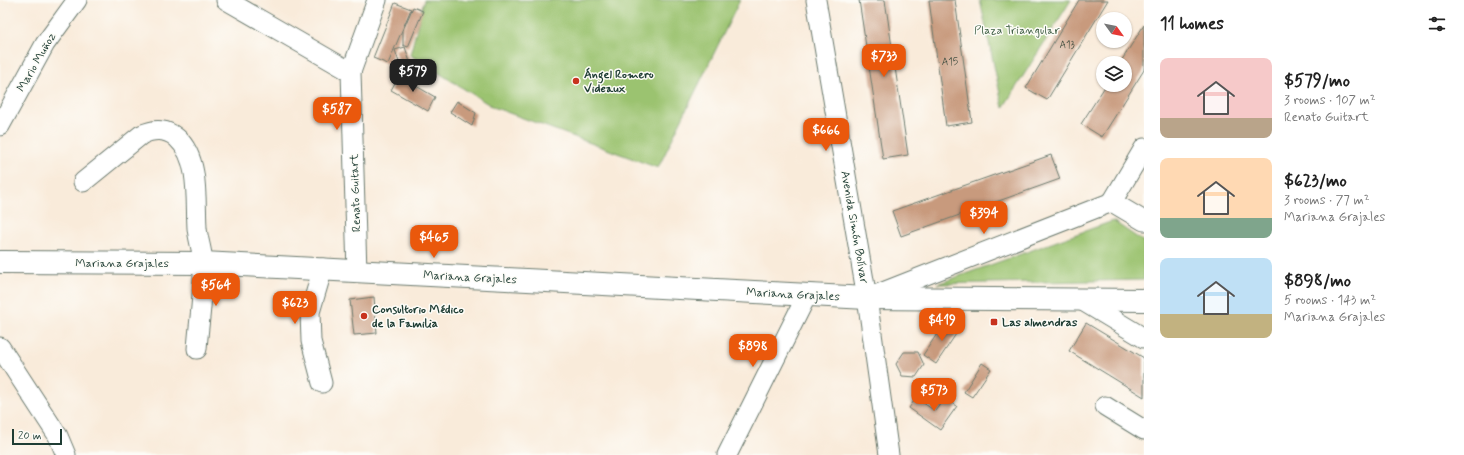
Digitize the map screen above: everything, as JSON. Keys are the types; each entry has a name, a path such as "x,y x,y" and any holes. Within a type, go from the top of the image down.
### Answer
{"main road":[{"name":"Mariana Grajales","path":"0,262 204,263 322,268 357,272 867,298 1144,300"}],"street":[{"name":"Mario Muñoz","path":"0,126 45,44 76,0"},
{"path":"226,0 351,72"},
{"name":"Renato Guitart","path":"357,272 351,72 377,0"},
{"name":"Avenida Simón Bolívar","path":"816,0 867,298 889,455"},
{"path":"83,182 141,135 148,132 162,130 176,136 188,154 194,173 197,230 204,263 197,349"},
{"path":"1144,148 1112,202 1144,221"},
{"name":"Mariana Grajales","path":"867,298 1112,202"},
{"path":"322,268 310,312 311,341 322,383"},
{"path":"727,455 807,295"},
{"path":"1081,300 1144,338"},
{"path":"0,347 58,436 66,455"},
{"path":"1105,406 1144,430"}],"green space":[{"name":"Ángel Romero Videaux","path":"424,0 740,0 658,168 493,107 410,55"},
{"name":"Plaza Triangular","path":"980,0 1071,0 1003,108"},
{"name":"Las almendras","path":"1113,221 1144,242 1144,280 937,284"}],"building":[{"path":"859,0 885,0 908,155 883,159"},
{"path":"929,0 955,0 972,122 946,126"},
{"path":"1079,0 1108,0 1101,12 1096,12 1096,20 1047,100 1026,88"},
{"path":"395,3 411,9 388,64 373,58"},
{"path":"413,7 423,11 408,47 403,45 403,30"},
{"path":"1144,25 1144,70 1132,89 1132,56 1124,56 1129,48 1132,48 1132,44"},
{"path":"405,47 410,62 400,65 395,50"},
{"path":"399,76 435,97 428,111 391,90"},
{"path":"1102,92 1130,92 1102,137 1081,124"},
{"path":"457,101 476,113 472,126 450,112"},
{"path":"1051,155 1060,179 901,236 892,211"},
{"name":"Consultorio Médico de la Familia","path":"374,297 377,333 354,335 350,300"},
{"path":"947,319 960,328 936,364 923,355"},
{"path":"1086,323 1144,358 1144,397 1069,351"},
{"path":"904,352 918,352 924,365 916,377 902,376 896,364"},
{"path":"982,363 991,369 972,397 964,392"},
{"path":"916,398 935,411 945,398 957,406 940,430 909,408"}],"place":[{"name":"Ángel Romero Videaux","path":"576,81"},
{"name":"Consultorio Médico de la Familia","path":"364,316"},
{"name":"Las almendras","path":"994,322"}]}
